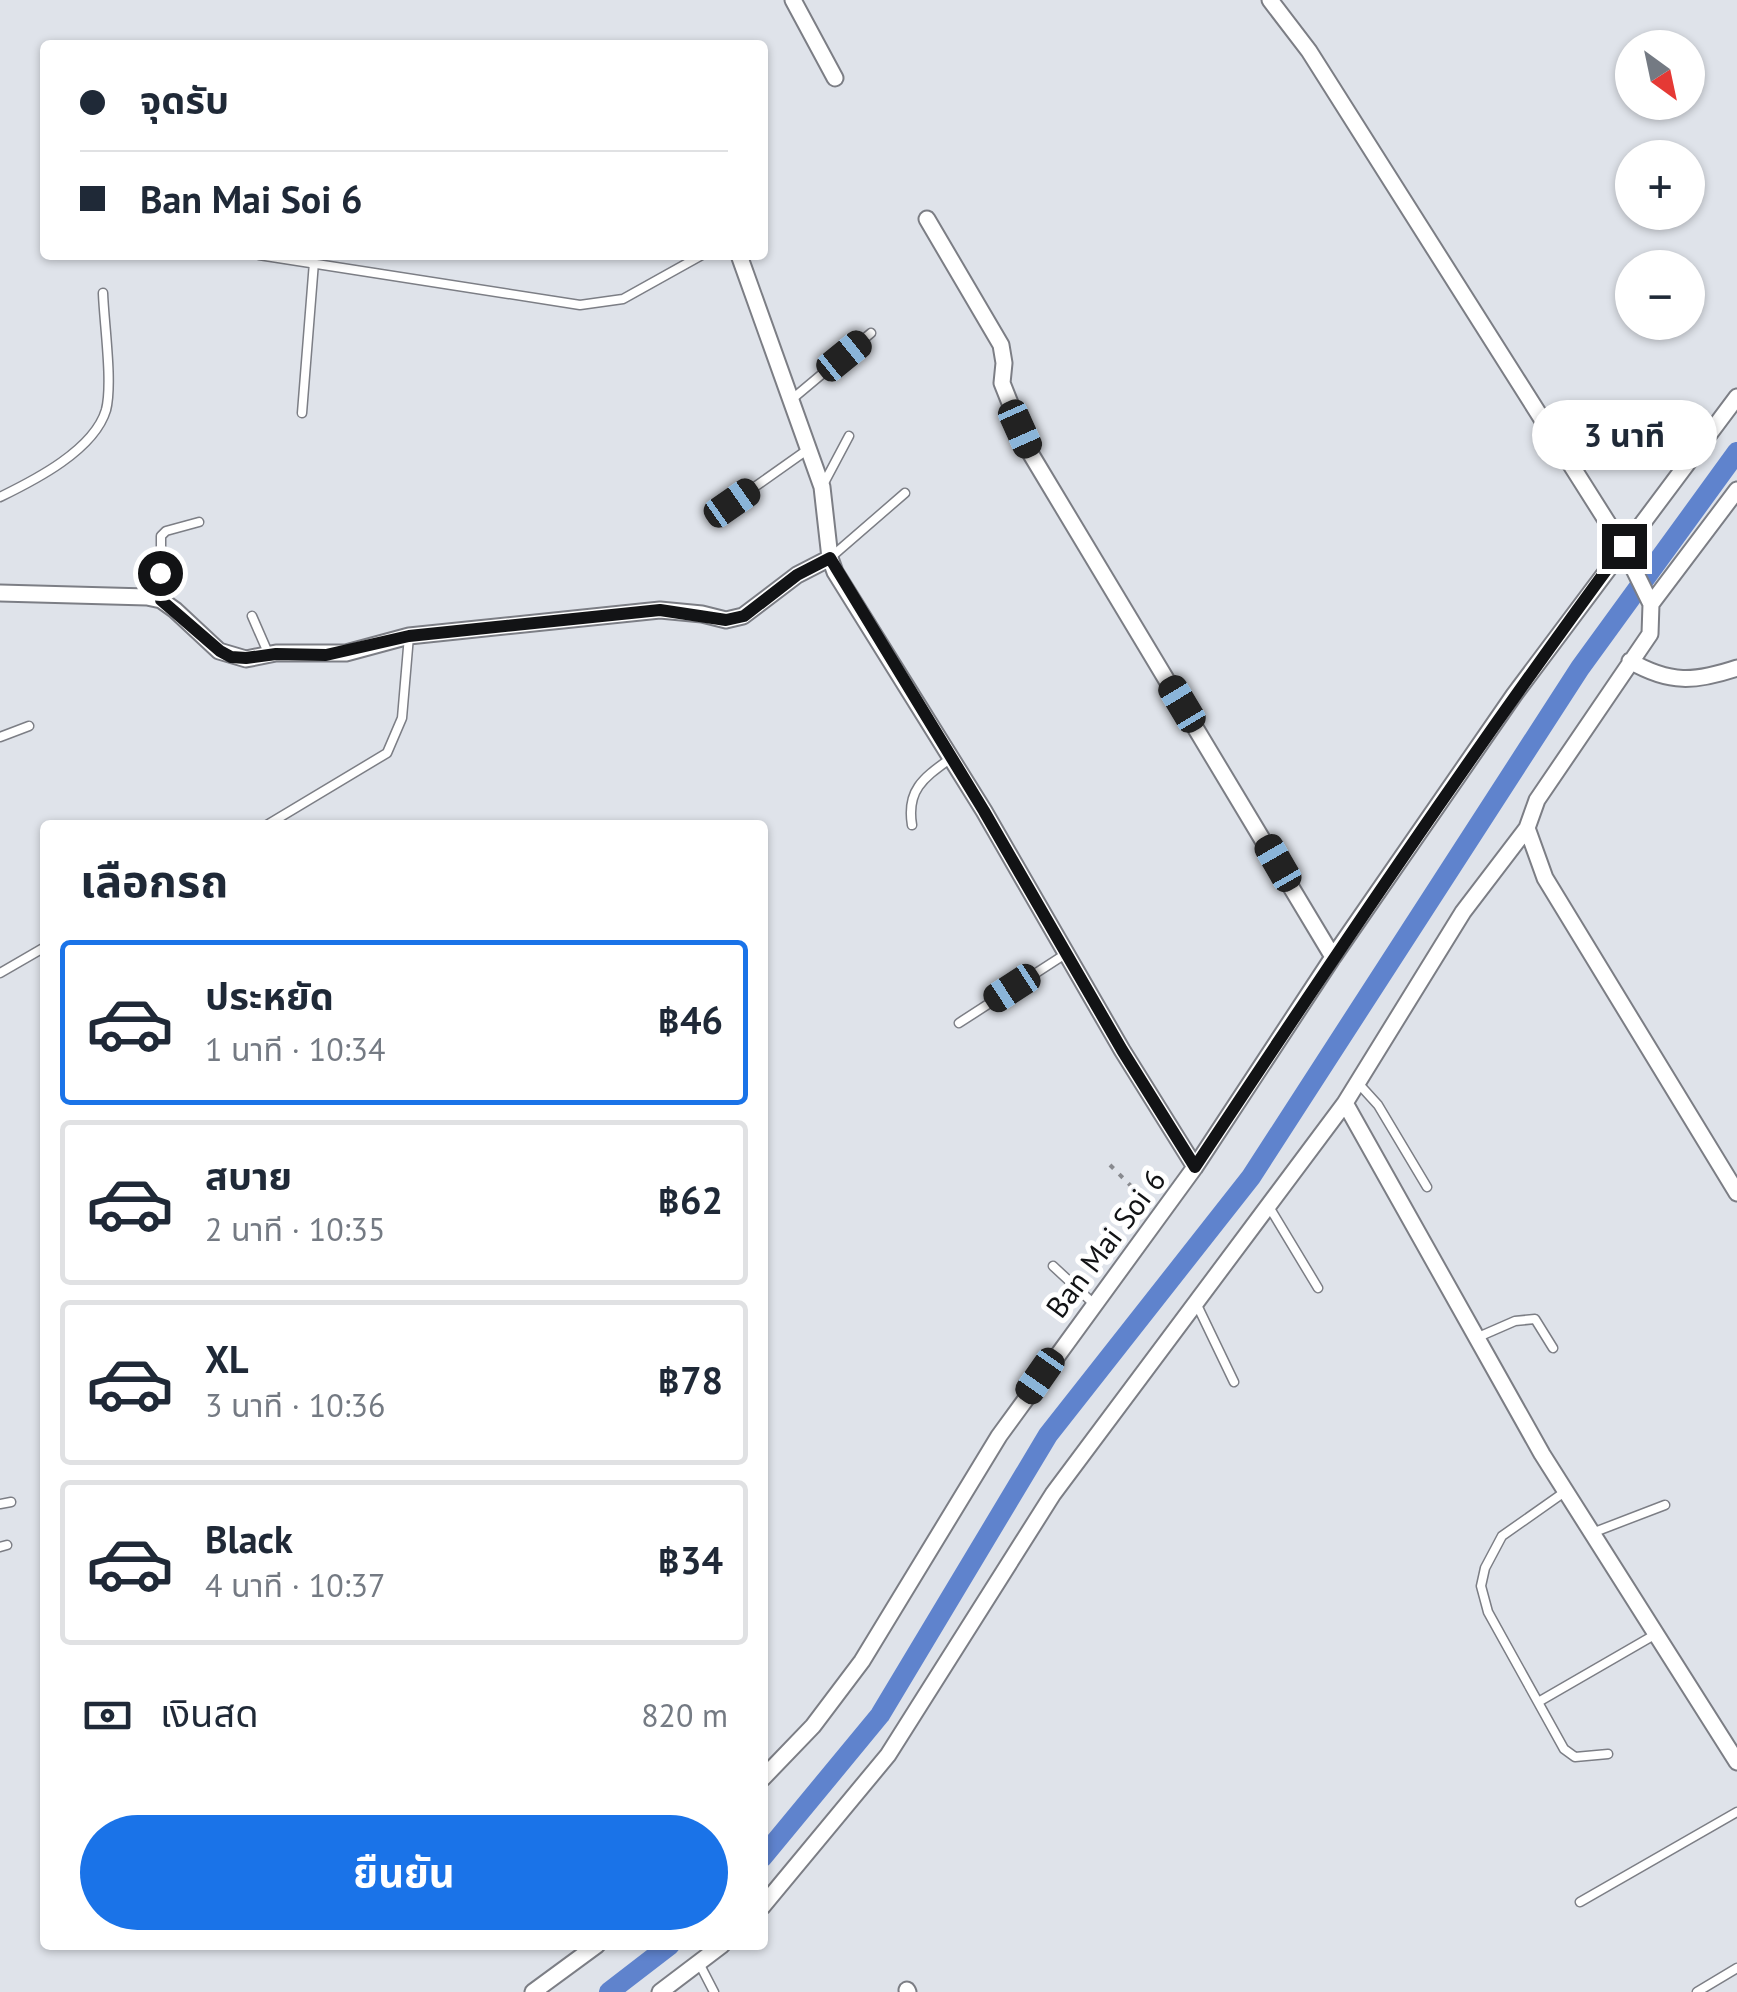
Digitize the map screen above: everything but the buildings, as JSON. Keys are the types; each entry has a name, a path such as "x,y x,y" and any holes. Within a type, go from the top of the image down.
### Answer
{"street":[{"path":"793,0 835,78"},
{"path":"768,1900 888,1754 1053,1494 1344,1104 1463,912 1527,828 1537,800 1650,634 1648,598 1627,553 1309,51 1270,0"},
{"path":"927,218 1000,344 1004,363 1002,383 1029,451 1333,957"},
{"path":"741,260 822,487 830,558 1195,1167"},
{"name":"Ban Mai Soi 6","path":"768,1773 813,1726 862,1662 988,1452 1195,1167 1333,957 1514,695 1627,553 1737,397"},
{"path":"1648,598 1737,490"},
{"path":"0,593 118,595 161,600 231,657 346,653 409,636 660,610 726,620 744,616 797,575 830,558"},
{"path":"1630,662 1665,678 1703,679 1737,668"},
{"path":"1527,828 1534,854 1561,908 1737,1193"},
{"path":"1344,1104 1566,1491 1737,1762"},
{"path":"533,1992 591,1950"},
{"path":"660,1992 716,1950"}],"lane":[{"path":"299,260 328,260 580,304 623,299 693,260"},
{"path":"302,412 314,262"},
{"path":"0,496 67,458 96,431 106,409 108,390 103,294"},
{"path":"791,400 871,333"},
{"path":"822,487 850,436"},
{"path":"732,503 808,450"},
{"path":"830,558 905,492"},
{"path":"161,600 160,536 199,522"},
{"path":"252,616 269,655"},
{"path":"275,820 387,753 402,718 409,636"},
{"path":"0,736 29,726"},
{"path":"912,825 909,808 916,791 924,778 951,758"},
{"path":"0,973 40,951"},
{"path":"958,1022 1067,953"},
{"path":"1357,1083 1378,1104 1427,1187"},
{"path":"1268,1205 1318,1288"},
{"path":"1053,1266 1094,1304"},
{"path":"1196,1301 1234,1382"},
{"path":"1476,1338 1515,1321 1535,1319 1553,1348"},
{"path":"1566,1491 1502,1536 1485,1568 1482,1586 1488,1612 1564,1749 1575,1758 1608,1754"},
{"path":"0,1504 11,1502"},
{"path":"1592,1533 1666,1505"},
{"path":"1540,1702 1656,1634"},
{"path":"1580,1902 1737,1812"},
{"path":"698,1964 714,1992"},
{"path":"1697,1992 1737,1968"}],"path":[{"path":"1110,1165 1161,1215"}],"waterway":[{"path":"768,1851 880,1715 1048,1435 1251,1177 1580,668 1737,452"},
{"path":"609,1992 664,1950"}],"route":[{"path":"160,573 161,600 220,651 246,658 346,653 409,636 660,610 726,620 744,616 797,575 830,558 1195,1167 1468,760 1624,546"}]}
